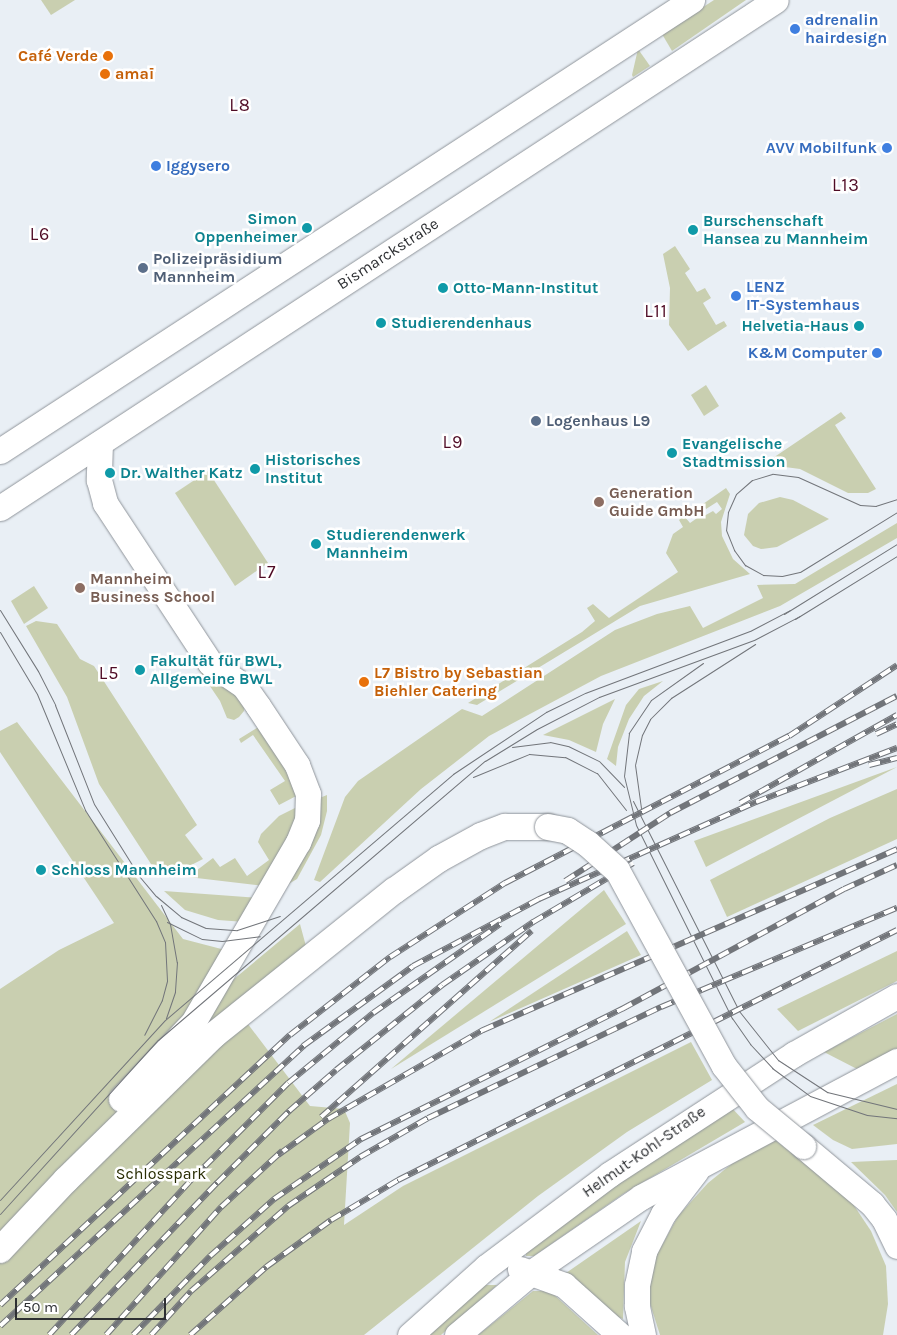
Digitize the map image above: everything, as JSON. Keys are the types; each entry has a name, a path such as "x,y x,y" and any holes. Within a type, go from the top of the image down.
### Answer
{"highway":[{"path":"0,1250 73,1173 214,1034 394,891 439,859 480,836 514,826 548,827 568,831 588,844 617,870"},
{"path":"0,1229 191,1026"}],"main road":[{"path":"0,451 692,0"},
{"name":"Bismarckstraße","path":"0,508 776,0"},
{"path":"100,443 99,480 105,503 210,663 244,686 258,706 297,765 308,794 307,820 298,842 191,1026"},
{"path":"617,870 639,905 724,1066 757,1108 872,1204 884,1219 897,1246"},
{"name":"Helmut-Kohl-Straße","path":"410,1335 486,1267 610,1174 704,1110 846,1022 897,996"},
{"name":"Helmut-Kohl-Straße","path":"457,1335 532,1272 627,1206 702,1163 897,1061"},
{"path":"643,1335 637,1306 637,1285 644,1251 663,1214 702,1163"},
{"path":"486,1267 506,1266 532,1272 564,1285 620,1335"}],"green space":[{"path":"41,0 75,0 51,15"},
{"path":"714,0 746,0 672,51 662,34"},
{"path":"638,49 650,66 633,77 632,75"},
{"path":"675,246 690,269 685,273 697,292 705,288 711,298 703,303 716,325 724,321 727,326 688,351 669,325 670,288 663,254"},
{"path":"706,385 719,406 704,416 691,395"},
{"path":"841,412 846,418 835,425 876,489 868,493 848,493 800,469 770,465 767,462"},
{"path":"208,471 268,563 235,586 175,493"},
{"path":"726,488 730,494 721,522 722,536 733,559 750,574 640,606 477,705 468,703 582,632 595,621 587,608 593,604 609,618 678,572 666,553 673,534 683,527 679,520 684,516 690,523 703,514 704,516 713,511 716,514 722,509 717,502 706,509 703,504"},
{"path":"780,497 793,500 829,519 777,547 761,549 753,546 744,535 748,514 759,503"},
{"path":"897,523 897,538 780,606 601,676 489,736 421,789 320,882 314,880 345,797 358,781 462,709 482,716 615,630 657,614 690,606 703,628 763,598 757,585 795,584"},
{"path":"34,586 48,608 24,624 11,601"},
{"path":"36,621 57,624 80,659 94,666 197,825 185,835 203,859 168,877 162,876 151,864 99,784 67,697 26,626"},
{"path":"200,665 245,702 244,711 239,717 234,720 227,718 220,701 197,667"},
{"path":"663,681 644,696 629,719 618,747 616,766 607,759 626,705 639,689"},
{"path":"615,699 603,724 596,752 569,740 543,735"},
{"name":"Schlosspark","path":"17,722 183,939 229,951 222,989 300,924 307,950 235,1007 310,1106 344,1109 350,1123 344,1225 403,1186 691,1042 712,1080 627,1132 538,1196 364,1335 0,1335 0,989 59,950 114,923 0,752 0,731"},
{"path":"263,724 300,794 279,805 270,790 285,781 253,735 241,743 239,739"},
{"path":"897,767 706,867 694,841"},
{"path":"897,789 897,839 727,917 710,880 830,818"},
{"path":"327,795 327,811 321,835 297,879 280,889 317,799"},
{"path":"299,806 295,822 265,886 188,877 213,858 220,867 235,858 247,876 269,860 258,842 261,834 279,816"},
{"path":"604,890 626,924 391,1069"},
{"path":"164,891 259,898 245,922 218,920 185,910"},
{"path":"627,931 641,955 489,1022"},
{"path":"897,951 897,981 798,1031 777,1009"},
{"path":"897,1014 897,1049 857,1069 824,1052"},
{"path":"897,1084 897,1144 852,1149 833,1140 813,1125"},
{"path":"730,1106 745,1122 623,1194 534,1256 526,1256 526,1250 601,1194"},
{"path":"773,1138 851,1201 871,1231 886,1266 888,1304 883,1335 660,1335 647,1294 654,1260 678,1216 708,1183 744,1154"},
{"path":"897,1160 897,1212 885,1195 851,1162"},
{"path":"641,1221 625,1262 623,1319 611,1314 566,1273"},
{"path":"484,1285 497,1285 441,1335 428,1335"},
{"path":"533,1291 550,1291 598,1335 478,1335"}],"tram line":[{"path":"897,499 876,506 860,505 798,477 772,474 752,480 736,494 728,512 726,530 734,550 745,565 763,575 782,576 800,572 897,512"},
{"path":"784,614 897,544"},
{"path":"795,619 897,556"},
{"path":"0,610 38,671 55,705 94,804 139,876 156,896 181,917 206,928 237,930 280,916"},
{"path":"0,1200 165,1020 453,774 546,712 585,693 750,631 790,610"},
{"path":"0,1214 158,1040 485,761 537,729 599,697 754,640 800,616"},
{"path":"0,632 37,694 85,810 156,921 165,942 167,981 162,1000 144,1035"},
{"path":"641,808 635,765 642,735 650,719 671,698 755,644"},
{"path":"703,663 651,700 629,733 624,776 636,825 732,1018 750,1044 772,1068 810,1096 867,1115 897,1118"},
{"path":"512,747 550,742 568,746 599,761 624,787"},
{"path":"473,777 529,754 565,757 597,773 626,810"},
{"path":"633,801 739,1011 778,1060 827,1092 897,1109"},
{"path":"161,905 170,924 177,962 175,992 166,1018"},
{"path":"167,922 202,939 222,941 260,936"}],"railway":[{"path":"0,1305 290,1035 390,957 505,883 789,736 897,665"},
{"path":"565,881 670,813 897,696"},
{"path":"740,803 897,715"},
{"path":"876,734 897,724"},
{"path":"0,1326 303,1046 413,966 539,899 756,802 897,748"},
{"path":"869,765 897,758"},
{"path":"278,1155 328,1119 483,1030 897,849"},
{"path":"71,1335 217,1183 289,1111 336,1070 442,985 533,922 633,863"},
{"path":"133,1335 210,1256 274,1199 361,1139 622,1009 844,889 897,865"},
{"path":"151,1335 191,1291 288,1206 360,1157 428,1118 661,1007 897,908"},
{"path":"49,1335 189,1182 288,1083 373,1013 500,924"},
{"path":"190,1335 266,1267 331,1220 398,1180 897,930"},
{"path":"321,1117 531,931"},
{"path":"106,1335 221,1207 282,1151"}],"place":[{"name":"adrenalin hairdesign","path":"795,29"},
{"name":"Café Verde","path":"108,56"},
{"name":"amaī","path":"105,74"},
{"name":"AVV Mobilfunk","path":"887,148"},
{"name":"Iggysero","path":"156,166"},
{"name":"Simon Oppenheimer","path":"307,228"},
{"name":"Burschenschaft Hansea zu Mannheim","path":"693,230"},
{"name":"Polizeipräsidium Mannheim","path":"143,268"},
{"name":"Otto-Mann-Institut","path":"443,288"},
{"name":"LENZ IT-Systemhaus","path":"736,296"},
{"name":"Studierendenhaus","path":"381,323"},
{"name":"Helvetia-Haus","path":"859,326"},
{"name":"K&M Computer","path":"877,353"},
{"name":"Logenhaus L9","path":"536,421"},
{"name":"Evangelische Stadtmission","path":"672,453"},
{"name":"Historisches Institut","path":"255,469"},
{"name":"Dr. Walther Katz","path":"110,473"},
{"name":"Generation Guide GmbH","path":"599,502"},
{"name":"Studierendenwerk Mannheim","path":"316,544"},
{"name":"Mannheim Business School","path":"80,588"},
{"name":"Fakultät für BWL, Allgemeine BWL","path":"140,670"},
{"name":"L7 Bistro by Sebastian Biehler Catering","path":"364,682"},
{"name":"Schloss Mannheim","path":"41,870"}],"district":[{"name":"L8","path":"240,105"},
{"name":"L13","path":"846,185"},
{"name":"L6","path":"40,234"},
{"name":"L11","path":"656,311"},
{"name":"L9","path":"453,442"},
{"name":"L7","path":"267,572"},
{"name":"L5","path":"109,673"}]}
